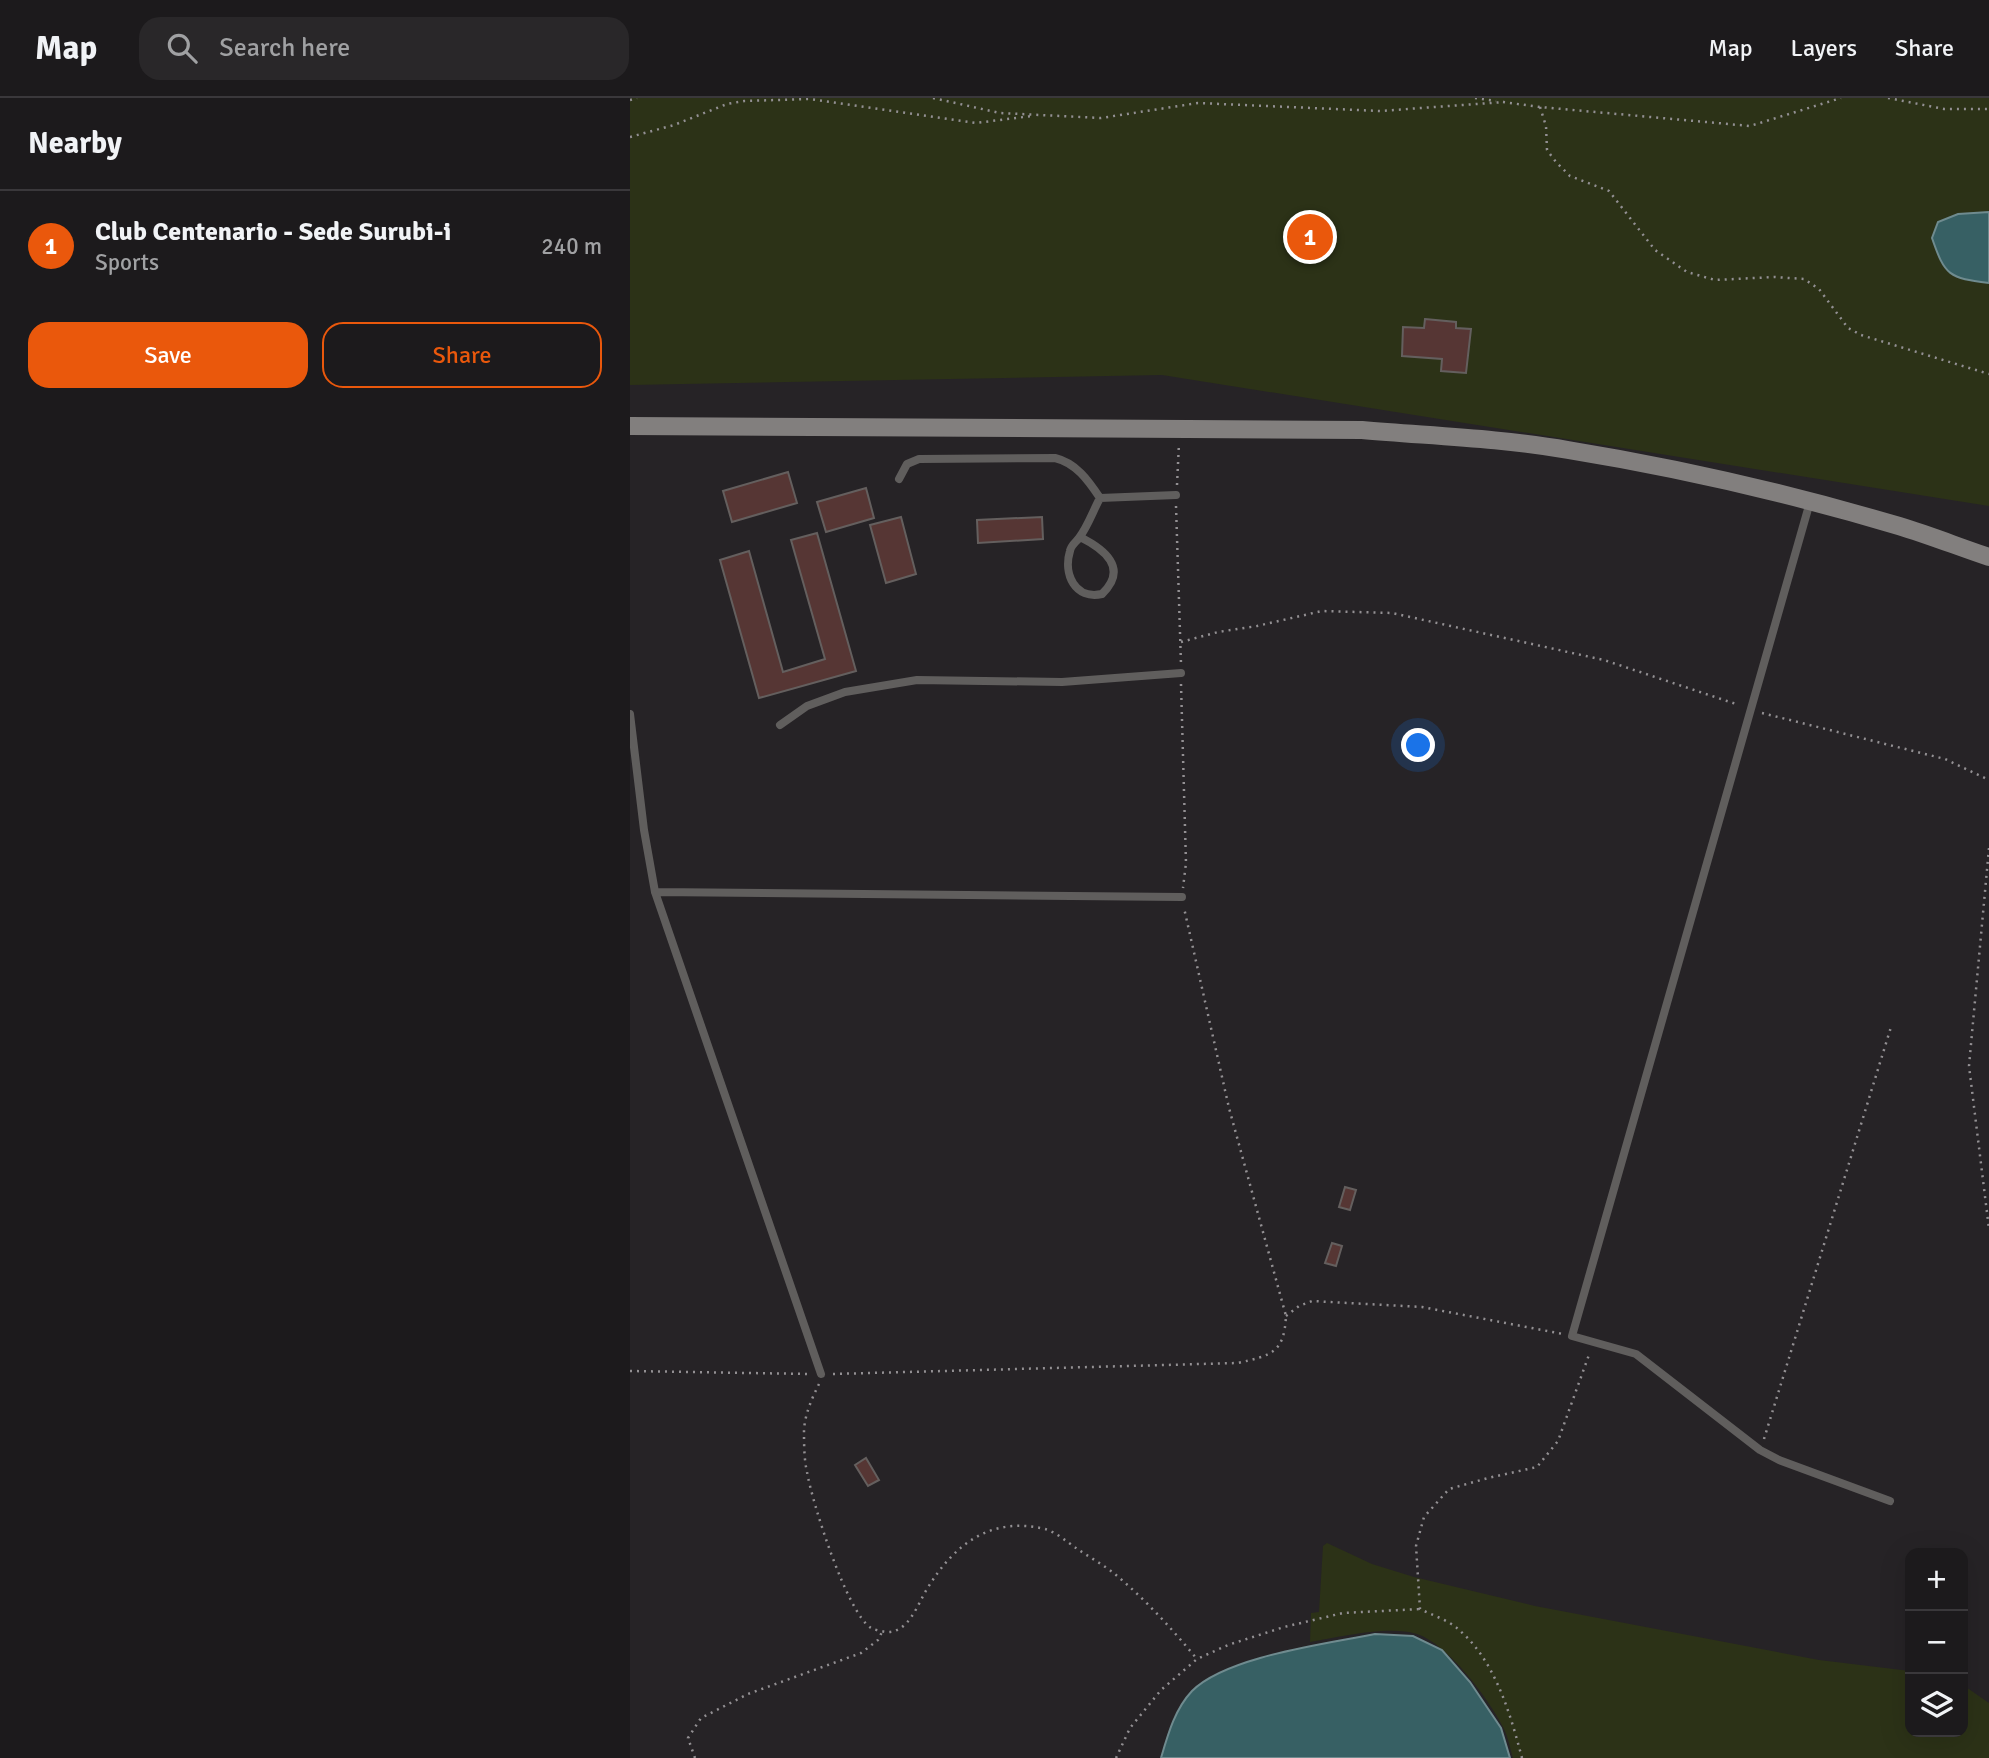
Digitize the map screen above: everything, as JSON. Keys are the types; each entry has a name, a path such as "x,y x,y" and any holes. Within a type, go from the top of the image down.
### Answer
{"street":[{"path":"630,426 1362,430 1552,448 1683,472 1810,502 1901,526 1989,557"}],"lane":[{"path":"899,480 906,464 919,460 1055,458 1078,470 1100,498"},
{"path":"1100,498 1176,495"},
{"path":"1080,537 1107,554 1113,566 1113,579 1102,594 1093,596 1083,593 1075,588 1068,574 1070,548 1080,537 1100,498"},
{"path":"1810,502 1572,1336 1636,1354 1760,1450 1779,1460 1889,1502"},
{"path":"780,725 807,706 845,692 917,680 1062,682 1181,673"},
{"path":"630,714 644,830 655,892 821,1374"},
{"path":"655,892 1182,897"}],"path":[{"path":"630,100 637,98"},
{"path":"933,98 1000,113 1101,118 1198,103 1380,111 1504,102"},
{"path":"1475,98 1540,107 1751,126 1840,98"},
{"path":"1888,98 1944,109 1989,109"},
{"path":"630,137 674,125 727,104 744,101 810,99 976,123 1038,115"},
{"path":"1540,107 1546,126 1547,150 1556,162 1570,176 1609,191 1655,250 1687,272 1716,279 1804,279 1819,289 1848,328 1861,335 1989,374"},
{"path":"630,1371 821,1374 1238,1363 1269,1355 1280,1346 1285,1334 1286,1316 1229,1108 1182,897 1186,863 1176,495 1180,428"},
{"path":"1181,642 1322,611 1392,613 1604,660 1751,710 1945,759 1989,780"},
{"path":"1989,848 1969,1066 1989,1229"},
{"path":"1760,1450 1891,1027"},
{"path":"1286,1316 1299,1306 1312,1301 1422,1307 1572,1336"},
{"path":"1420,1609 1416,1546 1424,1517 1449,1489 1537,1467 1558,1441 1593,1343"},
{"path":"821,1374 804,1428 806,1471 826,1544 858,1614 870,1627 882,1632 894,1632 907,1624 929,1586 956,1550 1000,1526 1024,1526 1048,1529 1114,1573 1161,1617 1197,1659"},
{"path":"1116,1758 1130,1728 1161,1690 1197,1659 1228,1645 1343,1613 1420,1609 1457,1628 1477,1650 1493,1675 1522,1758"},
{"path":"695,1758 688,1738 701,1718 748,1694 861,1653 878,1640 882,1632"}],"green space":[{"path":"630,98 1989,98 1989,506 1162,375 630,385"},
{"path":"1327,1543 1372,1564 1414,1577 1535,1606 1819,1660 1905,1670 1905,1737 1968,1737 1968,1688 1989,1703 1989,1758 1513,1758 1505,1731 1488,1702 1454,1660 1429,1640 1417,1634 1393,1631 1310,1642 1311,1613 1319,1612 1323,1546"}],"water":[{"path":"1989,212 1989,283 1957,277 1945,268 1932,238 1938,222 1958,214"},
{"path":"1375,1634 1413,1636 1442,1650 1470,1682 1501,1728 1510,1758 1161,1758 1169,1731 1181,1706 1192,1691 1208,1679 1253,1660"}],"building":[{"path":"1425,319 1456,322 1456,328 1471,329 1466,373 1441,371 1442,359 1402,356 1403,327 1424,328"},
{"path":"788,472 797,503 732,522 723,491"},
{"path":"866,488 874,518 826,532 817,502"},
{"path":"901,517 916,574 886,583 870,525"},
{"path":"1042,517 1043,539 978,543 977,520"},
{"path":"817,533 856,671 759,698 720,560 749,551 783,672 825,659 791,540"},
{"path":"1345,1187 1356,1190 1350,1210 1339,1207"},
{"path":"1332,1243 1342,1246 1336,1266 1325,1263"},
{"path":"866,1458 879,1480 868,1486 855,1465"}],"place":[{"name":"Club Centenario - Sede Surubi-i","path":"1310,237"}]}
